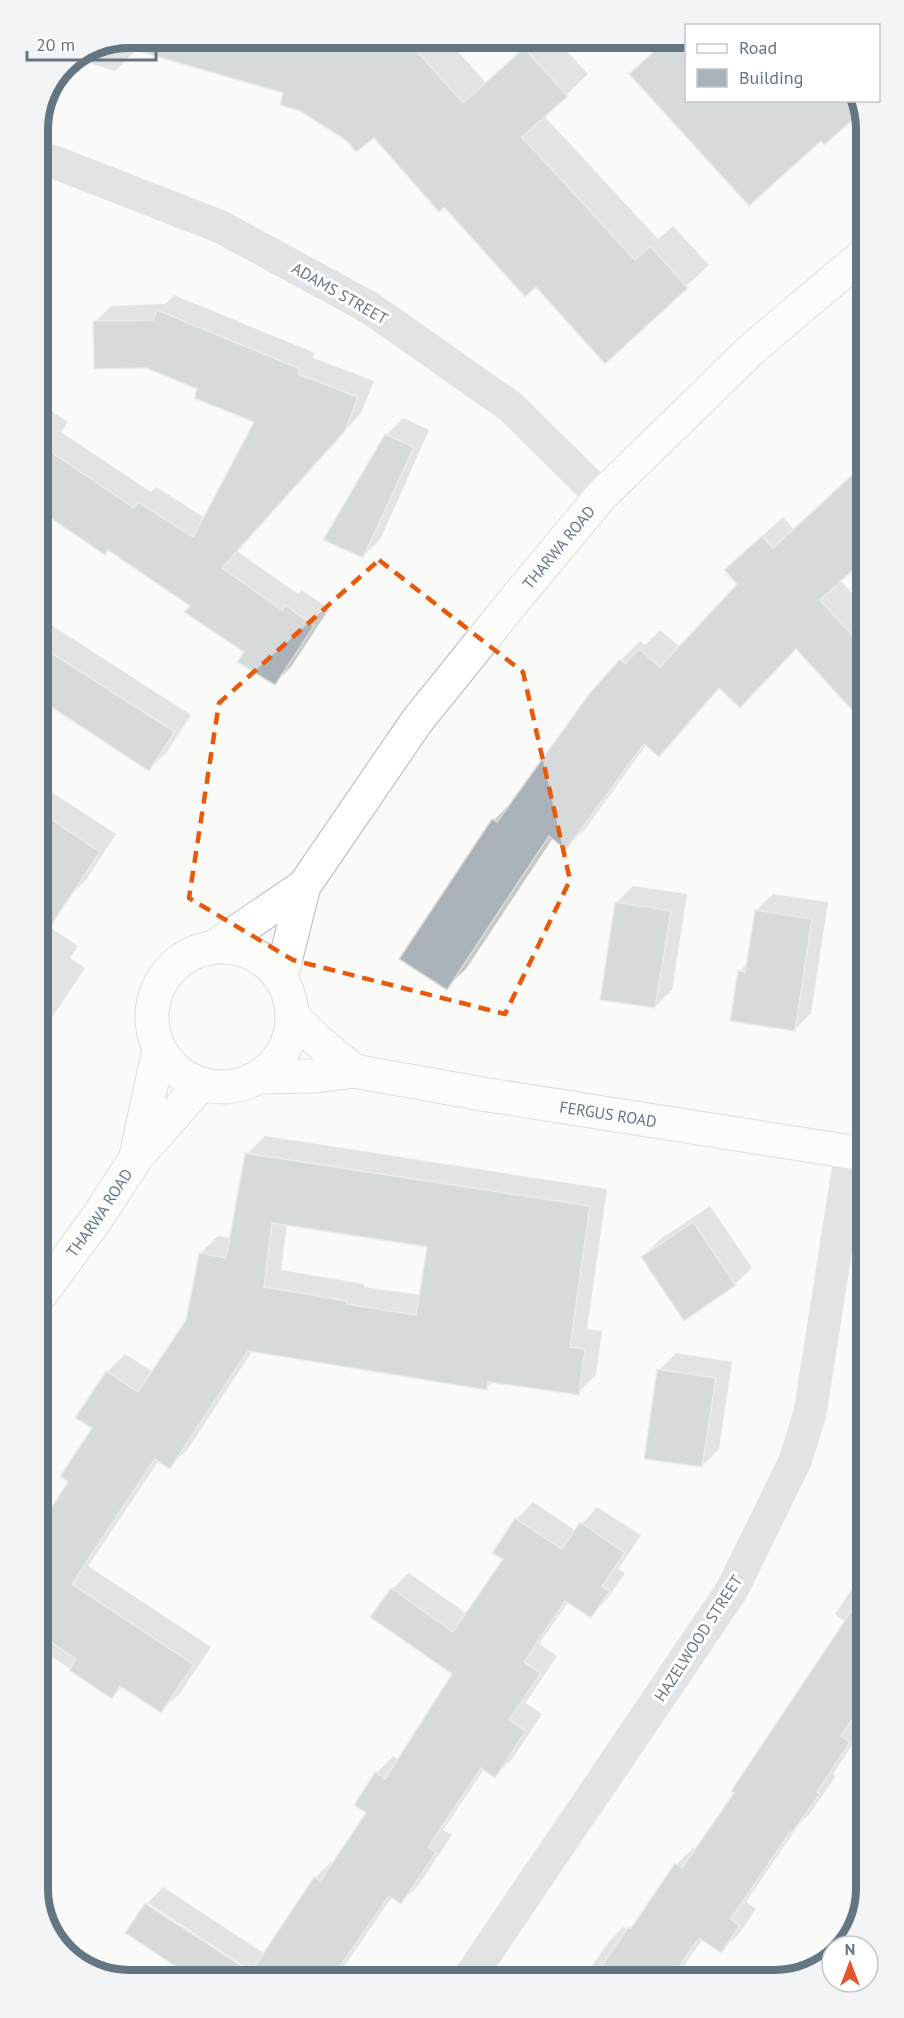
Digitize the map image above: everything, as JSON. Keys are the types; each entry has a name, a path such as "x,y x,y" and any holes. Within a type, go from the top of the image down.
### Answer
{"street":[{"name":"ADAMS STREET","path":"48,161 221,227 370,308 511,407 601,496"},
{"name":"THARWA ROAD","path":"281,977 304,886 417,721 601,496 752,349 856,261"},
{"name":"THARWA ROAD","path":"214,946 304,886"},
{"path":"214,946 233,947 251,952 268,962 288,989 293,1016 291,1035 284,1052 260,1077 231,1087 201,1084 184,1076 170,1064 159,1048 153,1027 153,1005 160,983 174,965 192,953 214,946"},
{"name":"FERGUS ROAD","path":"293,1016 318,1041 354,1071"},
{"name":"THARWA ROAD","path":"136,1158 159,1048"},
{"name":"FERGUS ROAD","path":"260,1077 312,1076 354,1071 482,1095 856,1153"},
{"name":"THARWA ROAD","path":"48,1284 97,1218 136,1158 201,1084"},
{"name":"HAZELWOOD STREET","path":"474,1970 732,1590 795,1461 810,1413 856,1164"}],"highlighted area":[{"path":"379,560 523,672 570,880 505,1014 293,960 189,898 219,703"}],"building":[{"path":"128,48 414,48 463,103 524,48 568,96 522,137 635,260 650,246 688,288 605,364 536,287 525,297 444,207 439,212 374,138 356,152 347,141 300,111 280,105 283,93"},
{"path":"658,48 679,48 685,54 685,102 852,102 855,118 824,145 821,141 749,206 629,74"},
{"path":"157,310 300,369 298,374 358,397 345,431 222,568 282,610 285,605 314,626 275,685 237,662 244,652 184,612 190,606 108,550 105,555 48,516 48,450 134,508 138,502 193,537 254,422 194,398 197,389 146,368 94,369 93,321 153,320"},
{"path":"385,434 414,447 363,558 323,540"},
{"path":"856,471 856,567 820,600 856,639 856,714 796,649 740,708 719,688 659,757 644,744 566,850 549,836 447,990 399,959 492,819 497,822 589,694 620,659 625,664 639,649 660,667 737,584 724,570 762,536 773,548"},
{"path":"48,651 175,732 149,771 48,705"},
{"path":"48,817 100,852 48,930"},
{"path":"615,902 671,911 655,1008 600,1000"},
{"path":"755,910 812,919 795,1031 730,1021 738,970 745,972"},
{"path":"245,1153 590,1206 570,1347 585,1349 579,1395 488,1382 487,1390 248,1351 170,1469 155,1459 72,1584 194,1665 161,1713 120,1686 112,1699 69,1670 76,1659 48,1640 48,1513 68,1482 60,1476 92,1428 75,1418 106,1371 138,1392 186,1320 199,1253 226,1258","holes":["272,1223 427,1247 416,1315 264,1287"]},
{"path":"693,1222 736,1285 684,1321 641,1257"},
{"path":"657,1369 716,1378 702,1467 644,1459"},
{"path":"515,1518 562,1549 580,1522 625,1553 602,1586 610,1591 591,1618 565,1601 524,1662 541,1673 509,1720 526,1731 495,1778 481,1768 428,1847 436,1853 401,1904 389,1896 337,1970 252,1970 314,1877 320,1881 366,1813 354,1805 375,1772 385,1779 452,1674 370,1617 391,1588 453,1632 503,1559 492,1553"},
{"path":"856,1604 856,1714 841,1736 850,1742 817,1792 820,1794 792,1833 790,1832 731,1919 740,1926 721,1953 699,1938 677,1970 599,1970 628,1927 631,1928 675,1863 682,1868 734,1793 731,1791"},
{"path":"145,1903 248,1970 181,1970 125,1933"}]}
